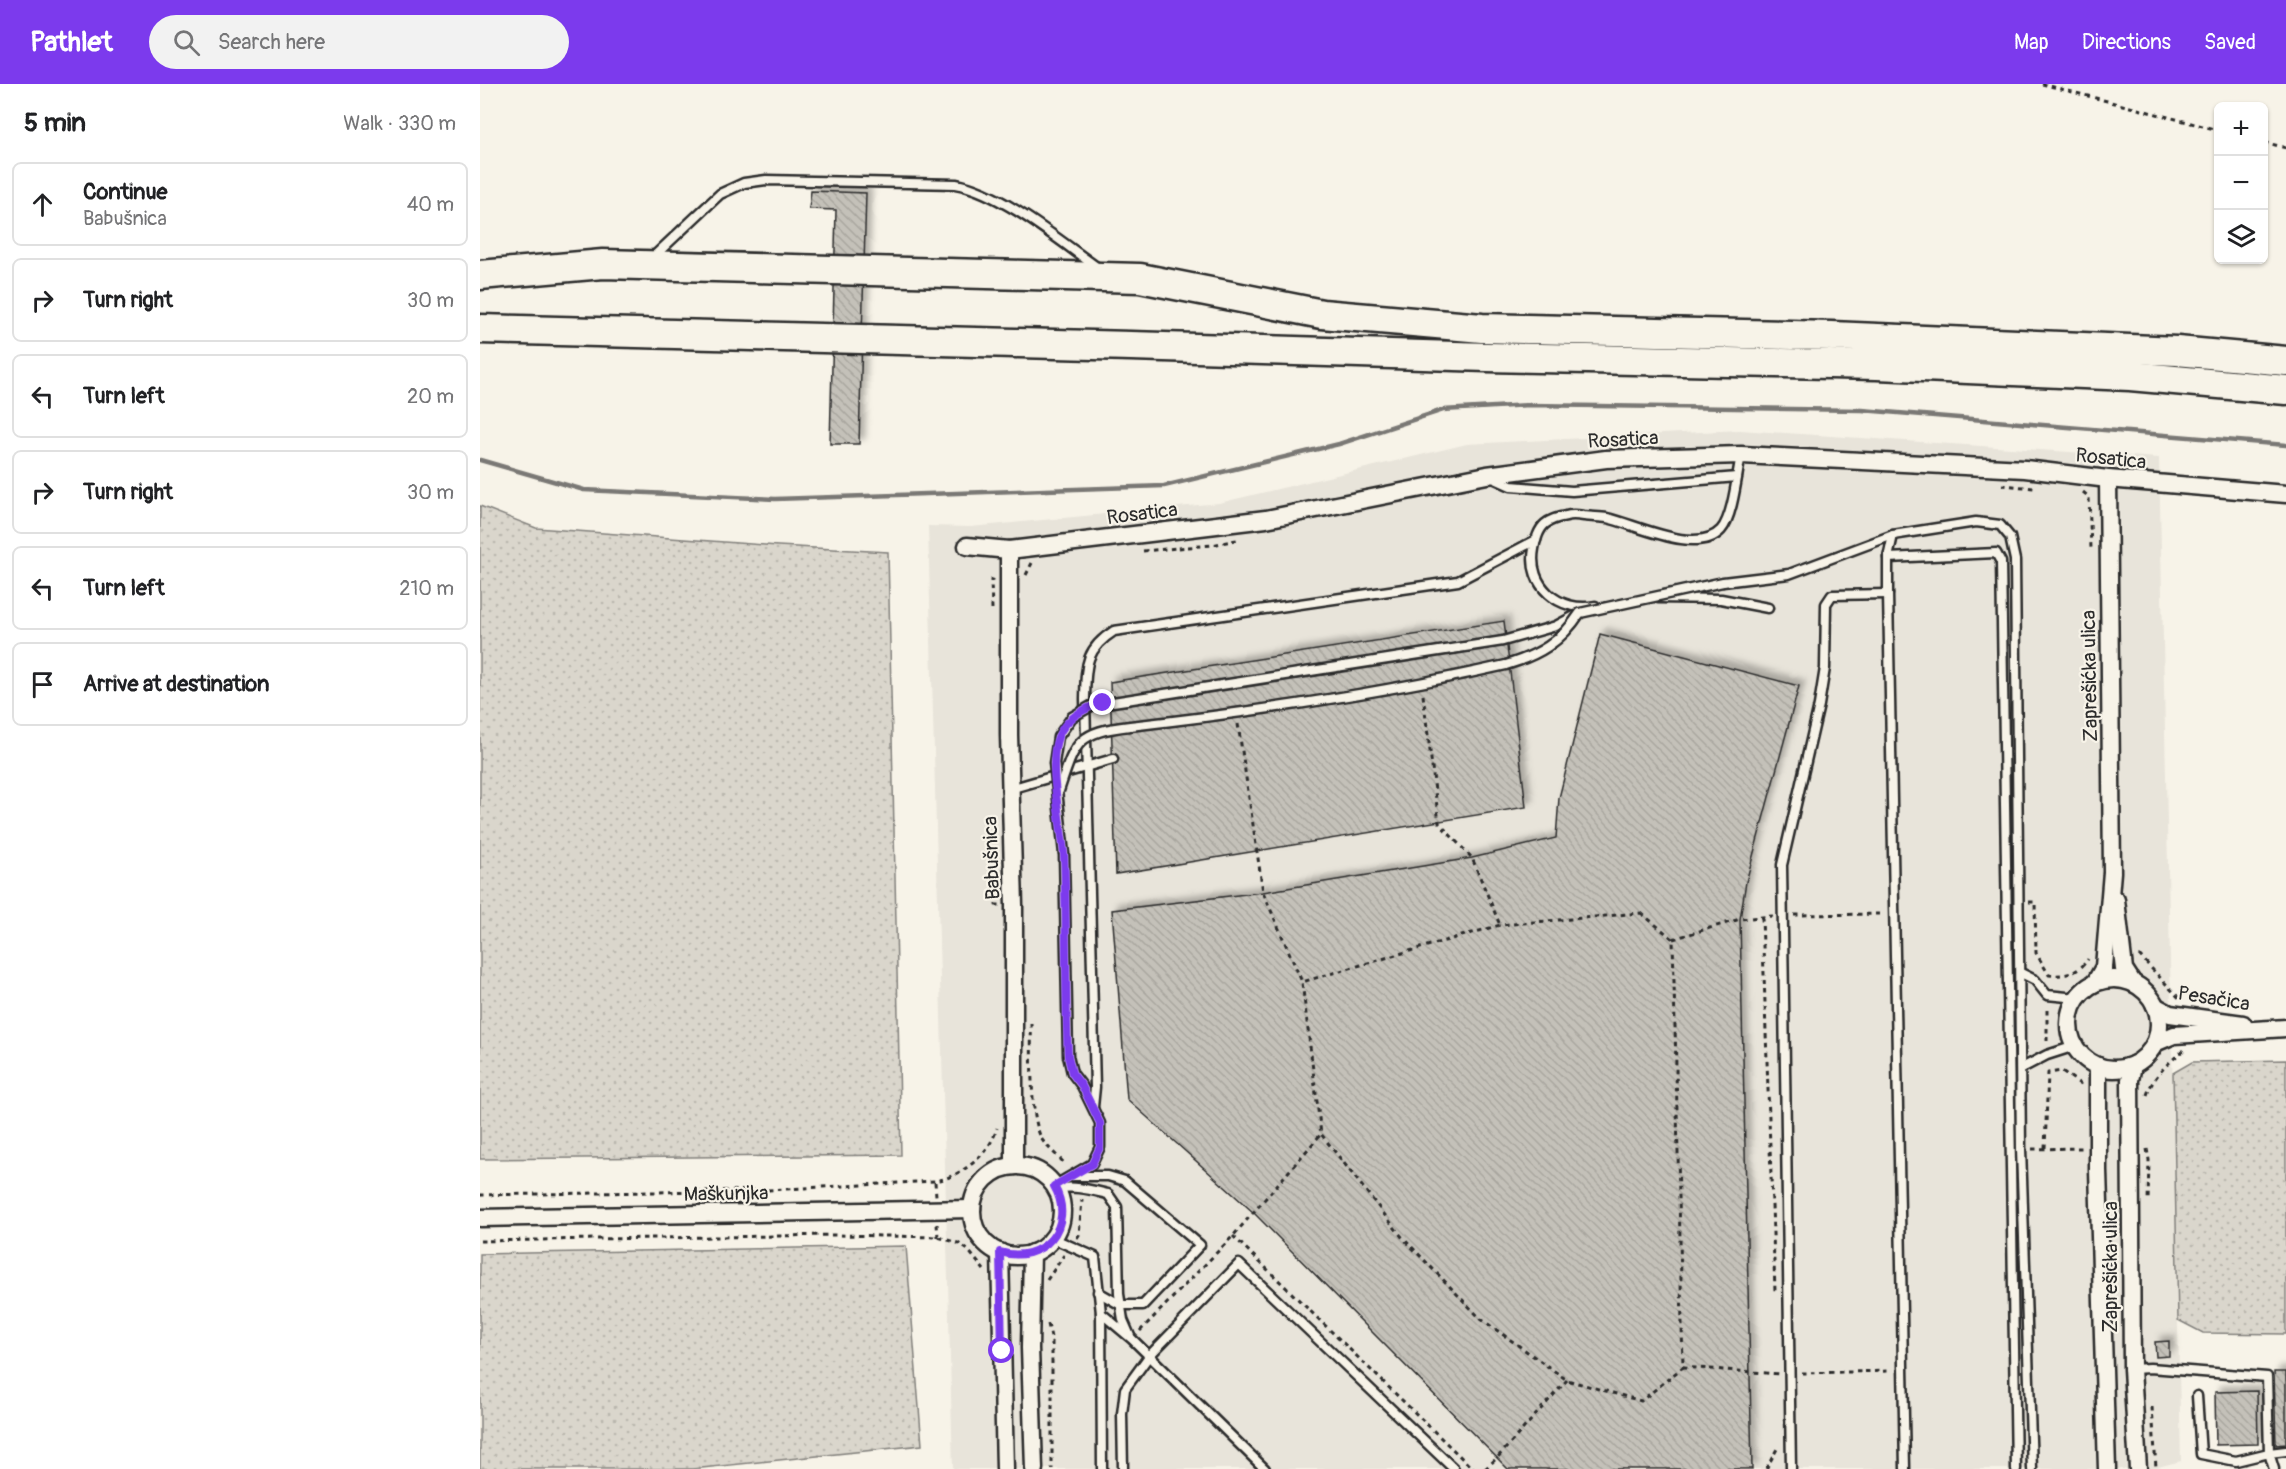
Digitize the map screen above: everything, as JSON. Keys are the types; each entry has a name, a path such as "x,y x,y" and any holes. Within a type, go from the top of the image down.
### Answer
{"highway":[{"path":"480,275 603,264 1140,278 1323,314 1482,328 1924,340 2177,351 2286,361"},
{"path":"480,329 1475,357 1877,365 2130,376 2286,390"}],"street":[{"name":"Rosatica","path":"968,546 1009,550 1266,519 1487,476 1606,459 1741,455 2025,469 2286,495"},
{"name":"Zaprešićka ulica","path":"2095,983 2103,967 2112,872 2108,479"},
{"name":"Babušnica","path":"1009,550 1007,580 1014,905 1014,1166"},
{"name":"Zaprešićka ulica","path":"2112,872 2124,969 2133,982"},
{"path":"2108,979 2133,982 2144,989 2155,1006 2159,1024 2155,1042 2144,1058 2133,1065 2121,1069 2098,1066 2088,1060 2075,1046 2069,1020 2072,1008 2085,989 2095,983 2108,979"},
{"name":"Pesačica","path":"2155,1006 2178,1016 2268,1028"},
{"name":"Pesačica","path":"2155,1042 2174,1035 2286,1028"},
{"name":"Zaprešićka ulica","path":"2133,1065 2130,1080 2132,1369 2138,1469"},
{"name":"Zaprešićka ulica","path":"2098,1066 2098,1170 2107,1469"},
{"path":"1014,1166 1037,1170 1047,1177 1055,1188 1060,1201 1059,1227 1043,1247 1032,1253 1010,1255 988,1245 979,1235 973,1222 972,1209 977,1190 990,1175 1001,1168 1014,1166"},
{"name":"Maškunjka","path":"480,1218 972,1209"},
{"path":"1000,1252 1005,1469"},
{"path":"1032,1253 1030,1348 1034,1469"}],"lane":[{"path":"644,266 720,194 744,183 766,180 956,184 971,187 1033,221 1110,277"},
{"path":"1741,455 1729,513 1721,530 1705,539 1674,539 1607,518 1569,514 1545,524 1536,540 1532,559 1534,574 1543,587 1562,605 1586,608 1637,597 1720,599 1768,608"},
{"path":"1487,476 1511,486 1572,491 1737,477"},
{"path":"1055,1188 1092,1164 1100,1147 1100,1123 1082,1086 1072,1073 1068,1056 1064,854 1054,763 1058,737 1072,717 1093,705 1503,641 1556,626 1580,613 1723,582 1789,574 1893,535 1976,522 2000,525 2010,537 2015,561 2017,852 2022,1068 2021,1149 2032,1469"},
{"path":"1893,535 1888,558 1888,594 1905,1469"},
{"path":"1093,1107 1095,1087 1085,699 1086,666 1090,653 1099,640 1114,631 1458,581 1536,540"},
{"path":"1888,558 1996,554 2001,562 2016,1469"},
{"path":"1791,1469 1782,865 1819,705 1825,668 1826,604 1832,595 1888,594"},
{"path":"1057,796 1071,755 1080,742 1096,731 1237,714 1422,684 1506,664 1532,657 1553,643 1569,629 1580,613"},
{"path":"1010,789 1113,759"},
{"path":"2021,973 2035,980 2048,995 2078,998"},
{"path":"2022,1068 2047,1055 2075,1046"},
{"path":"1073,1176 1108,1176 1125,1181 1200,1245 1143,1305 1121,1305 1098,1292"},
{"path":"1055,1188 1080,1188 1108,1194 1117,1207 1121,1305 1123,1320 1132,1339"},
{"path":"1052,1238 1095,1257 1101,1313 1102,1469"},
{"path":"1123,1469 1122,1414 1125,1389 1149,1356 1239,1264 1454,1469"},
{"path":"1101,1313 1132,1339 1265,1469"},
{"path":"2132,1369 2150,1368 2268,1377 2269,1453 2274,1469"},
{"path":"2197,1396 2201,1454 2236,1461 2286,1451"}],"path":[{"path":"2042,84 2214,129"},
{"path":"2268,143 2286,148"},
{"path":"2089,497 2092,557"},
{"path":"1422,684 1439,822 1472,858 1500,925"},
{"path":"1237,714 1263,892 1302,982 1321,1134 1402,1237 1481,1319 1568,1380 1641,1401 1683,1367 1673,939 1641,913 1500,925 1302,982"},
{"path":"2035,902 2036,954 2049,975 2067,976 2080,968 2090,956"},
{"path":"1762,917 1775,1292"},
{"path":"2136,951 2180,999 2187,1003"},
{"path":"2047,1010 2047,1041"},
{"path":"2144,1105 2151,1082 2171,1060 2186,1049"},
{"path":"2044,1148 2048,1073"},
{"path":"480,1195 768,1190 935,1181 956,1175 986,1148 994,1139 998,1120"},
{"path":"1037,1126 1042,1140 1066,1165"},
{"path":"1132,1339 1233,1236 1321,1134"},
{"path":"2021,1149 2087,1148"},
{"path":"1079,1235 1082,1198"},
{"path":"480,1240 835,1234 938,1237 958,1243 968,1250 985,1272"},
{"path":"1233,1236 1473,1469"},
{"path":"1045,1283 1062,1256"},
{"path":"1047,1322 1052,1342 1052,1469"},
{"path":"1777,1363 1778,1374"},
{"path":"1485,1469 1568,1380"},
{"path":"2152,1405 2156,1468"},
{"path":"1766,1469 1781,1441"}],"shaded area":[{"path":"1740,430 2159,458 2181,1461 2150,1469 953,1469 928,526 971,527 1219,503 1467,444"},
{"path":"480,506 536,528 888,552 901,1155 480,1159"},
{"path":"2286,1060 2286,1334 2203,1333 2178,1320 2173,1073 2192,1062"},
{"path":"906,1246 922,1445 692,1469 480,1469 480,1254"}],"building":[{"path":"811,191 866,193 859,444 830,444 836,210 809,209"},
{"path":"1504,621 1526,807 1116,874 1110,682"},
{"path":"1600,634 1799,686 1746,882 1740,919 1752,1469 1508,1469 1254,1213 1127,1099 1112,910 1263,892 1472,858 1556,838 1559,798"},
{"path":"2169,1341 2169,1356 2156,1357 2155,1342"},
{"path":"2274,1372 2286,1372 2286,1444 2276,1445"},
{"path":"2257,1391 2258,1444 2216,1445 2215,1392"}],"waterway":[{"path":"480,460 584,490 775,499 1164,486 1339,444 1443,410 1529,405 1862,410 2286,445"}],"route":[{"path":"1002,1351 1000,1252 1010,1255 1032,1253 1052,1238 1059,1227 1061,1214 1060,1201 1054,1186 1092,1164 1100,1147 1100,1123 1082,1086 1072,1073 1068,1056 1064,854 1054,763 1058,737 1072,717 1093,705 1103,703"}]}
